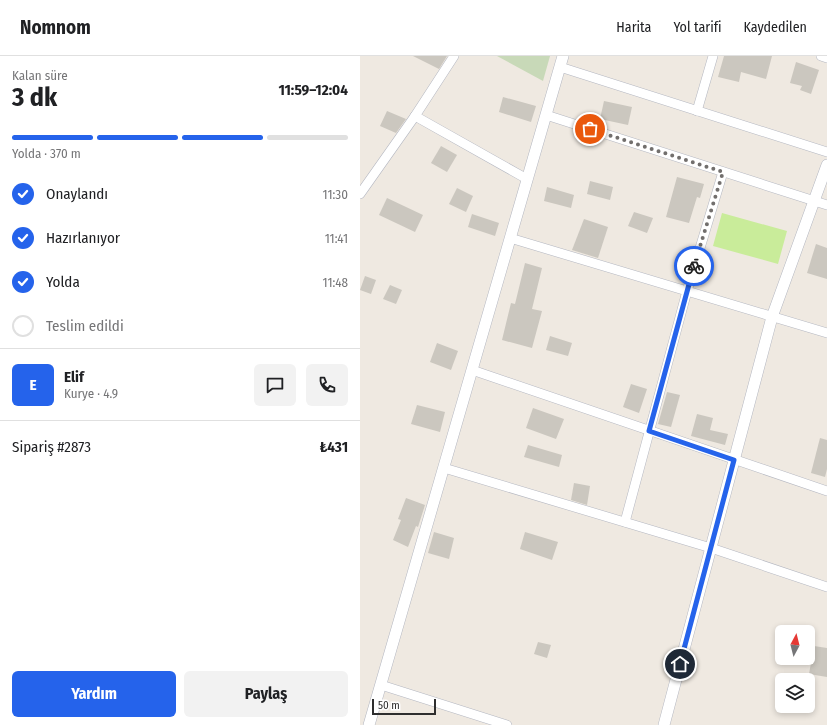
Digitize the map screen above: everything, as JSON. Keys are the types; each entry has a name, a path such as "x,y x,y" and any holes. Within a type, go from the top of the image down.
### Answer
{"street":[{"path":"360,194 415,116 454,56"},
{"path":"697,111 713,56"},
{"path":"821,56 827,58"},
{"path":"369,725 561,61 697,111 827,152"},
{"path":"546,115 827,205"},
{"path":"415,116 528,179"},
{"path":"664,725 772,317 827,165"},
{"path":"625,522 687,291 723,172"},
{"path":"510,238 827,333"},
{"path":"472,370 827,491"},
{"path":"444,468 711,548 827,587"},
{"path":"381,685 507,725"}],"green space":[{"path":"497,56 550,56 543,81"},
{"path":"722,213 787,231 778,264 713,246"}],"building":[{"path":"413,56 447,56 439,69"},
{"path":"724,56 772,56 766,79 741,72 739,82 718,77"},
{"path":"796,62 819,70 811,94 800,90 802,86 790,83"},
{"path":"503,97 536,106 531,122 499,112"},
{"path":"604,101 632,107 628,125 600,119"},
{"path":"387,111 406,119 396,133 380,126"},
{"path":"441,146 457,155 447,172 431,163"},
{"path":"677,177 704,184 700,198 697,197 689,223 666,217"},
{"path":"590,181 613,187 610,200 587,194"},
{"path":"547,187 574,195 571,208 544,201"},
{"path":"457,188 473,196 466,212 449,204"},
{"path":"387,198 423,215 415,232 379,215"},
{"path":"634,212 653,218 647,233 628,226"},
{"path":"472,214 499,223 495,236 468,227"},
{"path":"584,219 608,227 598,258 572,250"},
{"path":"816,244 827,248 827,279 807,273"},
{"path":"525,263 542,268 532,309 542,311 532,348 502,340 511,303 515,304"},
{"path":"365,276 376,280 371,294 360,290"},
{"path":"390,285 402,290 396,304 383,299"},
{"path":"550,336 572,343 568,356 546,350"},
{"path":"437,343 458,351 451,370 430,362"},
{"path":"631,384 647,389 639,413 623,407"},
{"path":"667,392 680,395 671,427 658,424"},
{"path":"417,405 445,412 440,432 411,424"},
{"path":"533,408 564,419 556,439 526,428"},
{"path":"697,414 713,418 710,430 728,434 725,445 691,436"},
{"path":"820,438 827,440 827,469 825,477 811,473"},
{"path":"528,445 562,455 559,467 524,457"},
{"path":"574,483 590,486 587,505 571,500"},
{"path":"406,498 425,505 418,527 416,526 408,547 393,540 401,520 398,519"},
{"path":"434,532 454,538 449,559 428,553"},
{"path":"525,532 558,542 552,560 520,549"},
{"path":"538,642 551,645 547,658 534,654"},
{"path":"815,646 827,648 827,677 815,675 815,673 809,673 811,665 815,665"}],"way so far":[{"path":"590,129 723,172 694,266"}],"route":[{"path":"680,664 734,460 649,431 694,266"}]}
